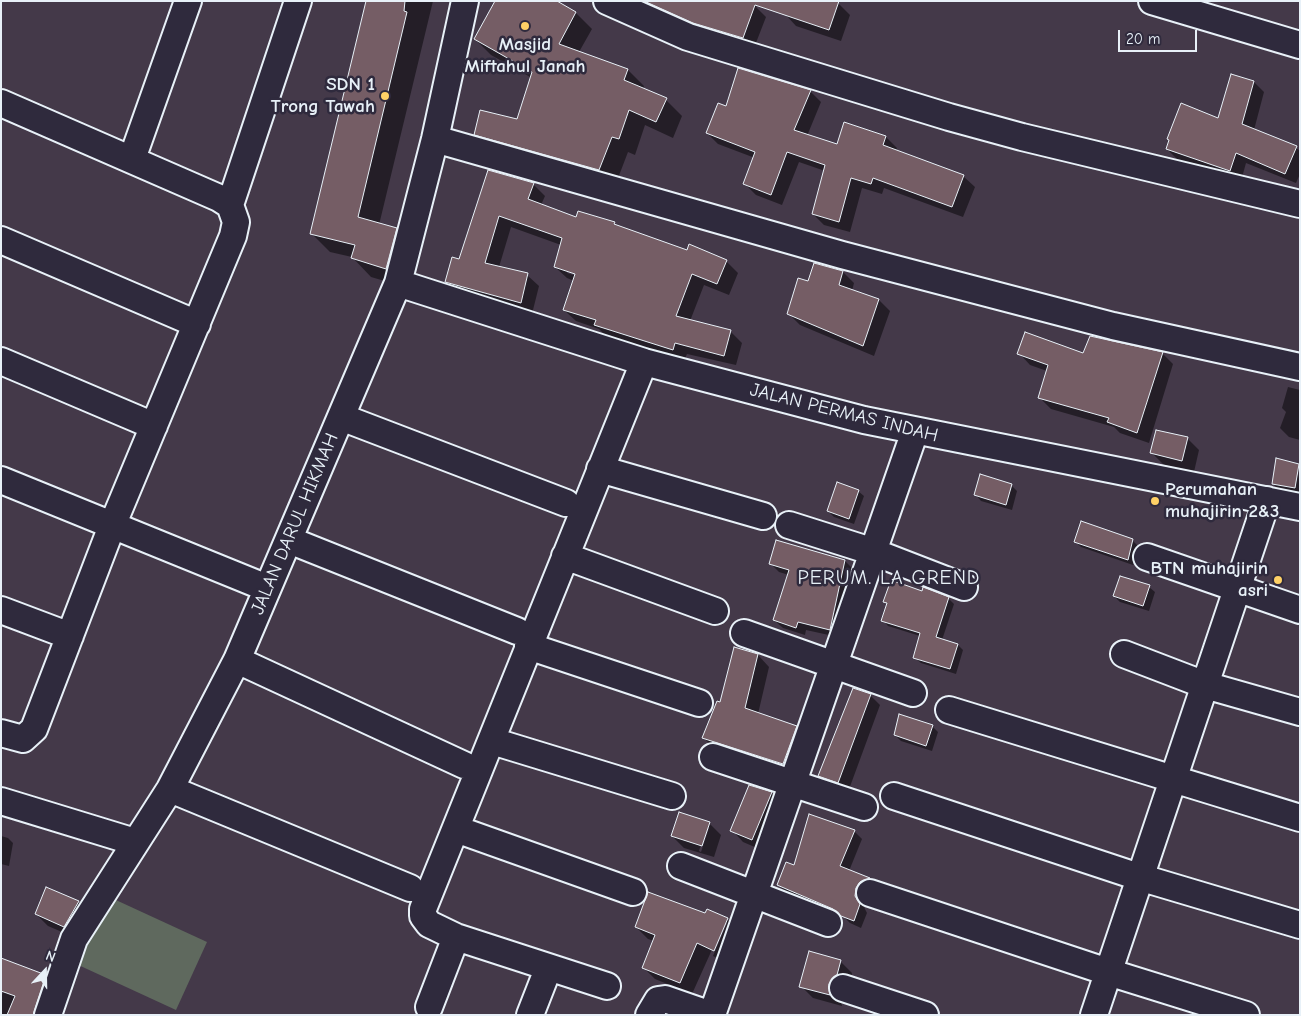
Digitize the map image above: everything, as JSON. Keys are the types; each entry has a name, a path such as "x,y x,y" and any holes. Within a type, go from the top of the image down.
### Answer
{"street":[{"path":"132,159 188,1"},
{"path":"1,733 23,739 34,729 112,526 233,236 236,222 230,205 298,1"},
{"name":"JALAN DARUL HIKMAH","path":"48,1015 74,939 170,789 237,660 398,283 435,139 465,1"},
{"path":"607,1 688,37 949,118 1022,138 1300,204"},
{"path":"1152,1 1300,45"},
{"path":"1,103 132,159 230,205"},
{"path":"435,139 928,278 1113,326 1300,367"},
{"path":"1,240 196,324"},
{"name":"JALAN PERMAS INDAH","path":"398,283 644,362 915,431 1300,507"},
{"path":"1,361 154,426"},
{"path":"607,986 456,937 429,924 423,916 423,909 492,741 522,639 566,556 644,362"},
{"path":"341,417 566,503"},
{"path":"649,1015 658,1000 665,999 711,1015 834,664 871,551 915,431"},
{"path":"600,469 763,516"},
{"path":"1,480 267,588"},
{"path":"1094,1015 1267,500"},
{"path":"789,525 871,551 964,587"},
{"path":"289,540 522,639 698,703"},
{"path":"566,556 715,611"},
{"path":"1147,557 1300,610"},
{"path":"1,610 70,636"},
{"path":"744,633 913,693"},
{"path":"1124,654 1205,684 1300,712"},
{"path":"237,660 464,765"},
{"path":"949,710 1300,818"},
{"path":"492,741 672,796"},
{"path":"713,757 864,807"},
{"path":"170,789 410,888"},
{"path":"894,796 1139,877 1300,925"},
{"path":"1,801 135,842"},
{"path":"456,829 633,892"},
{"path":"681,866 753,896 828,923"},
{"path":"870,893 1108,972 1246,1015"},
{"path":"429,1007 456,937"},
{"path":"530,1015 548,968"},
{"path":"843,988 924,1015"}],"shaded area":[{"path":"105,895 207,942 176,1010 74,963"}],"building":[{"path":"366,1 405,1 404,11 407,12 358,217 397,228 386,269 351,258 355,245 310,234"},
{"path":"495,1 557,1 576,12 559,44 628,69 624,80 667,98 656,122 629,110 619,139 612,137 599,170 474,135 480,110 517,119 532,72 474,39"},
{"path":"644,1 839,1 829,30 755,5 743,38 693,23"},
{"path":"738,68 811,90 794,130 837,144 844,122 886,136 883,145 964,175 952,207 873,178 871,184 851,178 839,222 812,214 825,165 787,152 771,195 743,184 755,152 706,133 718,103 726,106"},
{"path":"1231,74 1254,81 1242,124 1297,146 1285,174 1236,153 1230,171 1166,149 1169,140 1167,139 1181,103 1218,118"},
{"path":"488,170 534,183 528,199 576,217 578,211 615,222 614,224 687,250 689,244 727,260 717,284 692,274 676,316 731,330 724,356 675,343 673,350 594,325 596,320 563,310 575,274 554,267 562,238 499,216 485,263 528,273 521,303 445,282 452,257 459,259"},
{"path":"814,263 843,271 839,285 879,299 863,346 787,314 798,278 808,281"},
{"path":"1025,332 1083,353 1090,336 1163,352 1137,433 1107,422 1109,418 1038,398 1048,365 1017,354"},
{"path":"1156,430 1188,437 1182,461 1150,453"},
{"path":"1276,458 1299,464 1295,488 1272,484"},
{"path":"980,474 1012,484 1006,505 974,495"},
{"path":"837,482 859,490 849,519 827,511"},
{"path":"1081,521 1133,539 1128,560 1074,542"},
{"path":"776,540 845,560 830,630 798,622 796,628 773,620 789,570 769,564"},
{"path":"1120,576 1150,585 1143,606 1113,596"},
{"path":"891,580 922,591 923,587 949,597 936,637 958,644 950,669 913,658 920,633 881,621 887,603 883,602"},
{"path":"734,647 758,654 745,708 797,726 783,764 702,738 717,701 720,702"},
{"path":"853,688 871,694 838,783 818,776"},
{"path":"899,714 933,725 926,746 894,735"},
{"path":"749,785 772,792 752,840 730,831"},
{"path":"679,812 710,822 702,846 671,836"},
{"path":"809,814 855,830 840,866 870,878 860,882 856,888 855,896 860,904 854,921 841,916 833,909 777,885 786,862 794,865"},
{"path":"46,887 79,901 64,927 35,914"},
{"path":"648,892 705,913 707,909 728,918 714,951 697,943 680,983 642,968 655,935 635,927"},
{"path":"809,951 841,960 837,975 829,984 830,995 799,987"},
{"path":"1,958 46,975 33,1015 7,1015 15,996 1,991"}],"place":[{"name":"Masjid Miftahul Janah","path":"525,26"},
{"name":"SDN 1 Trong Tawah","path":"385,96"},
{"name":"Perumahan muhajirin 2&3","path":"1155,501"},
{"name":"BTN muhajirin asri","path":"1278,580"}],"district":[{"name":"PERUM. LA GREND","path":"889,578"}]}
